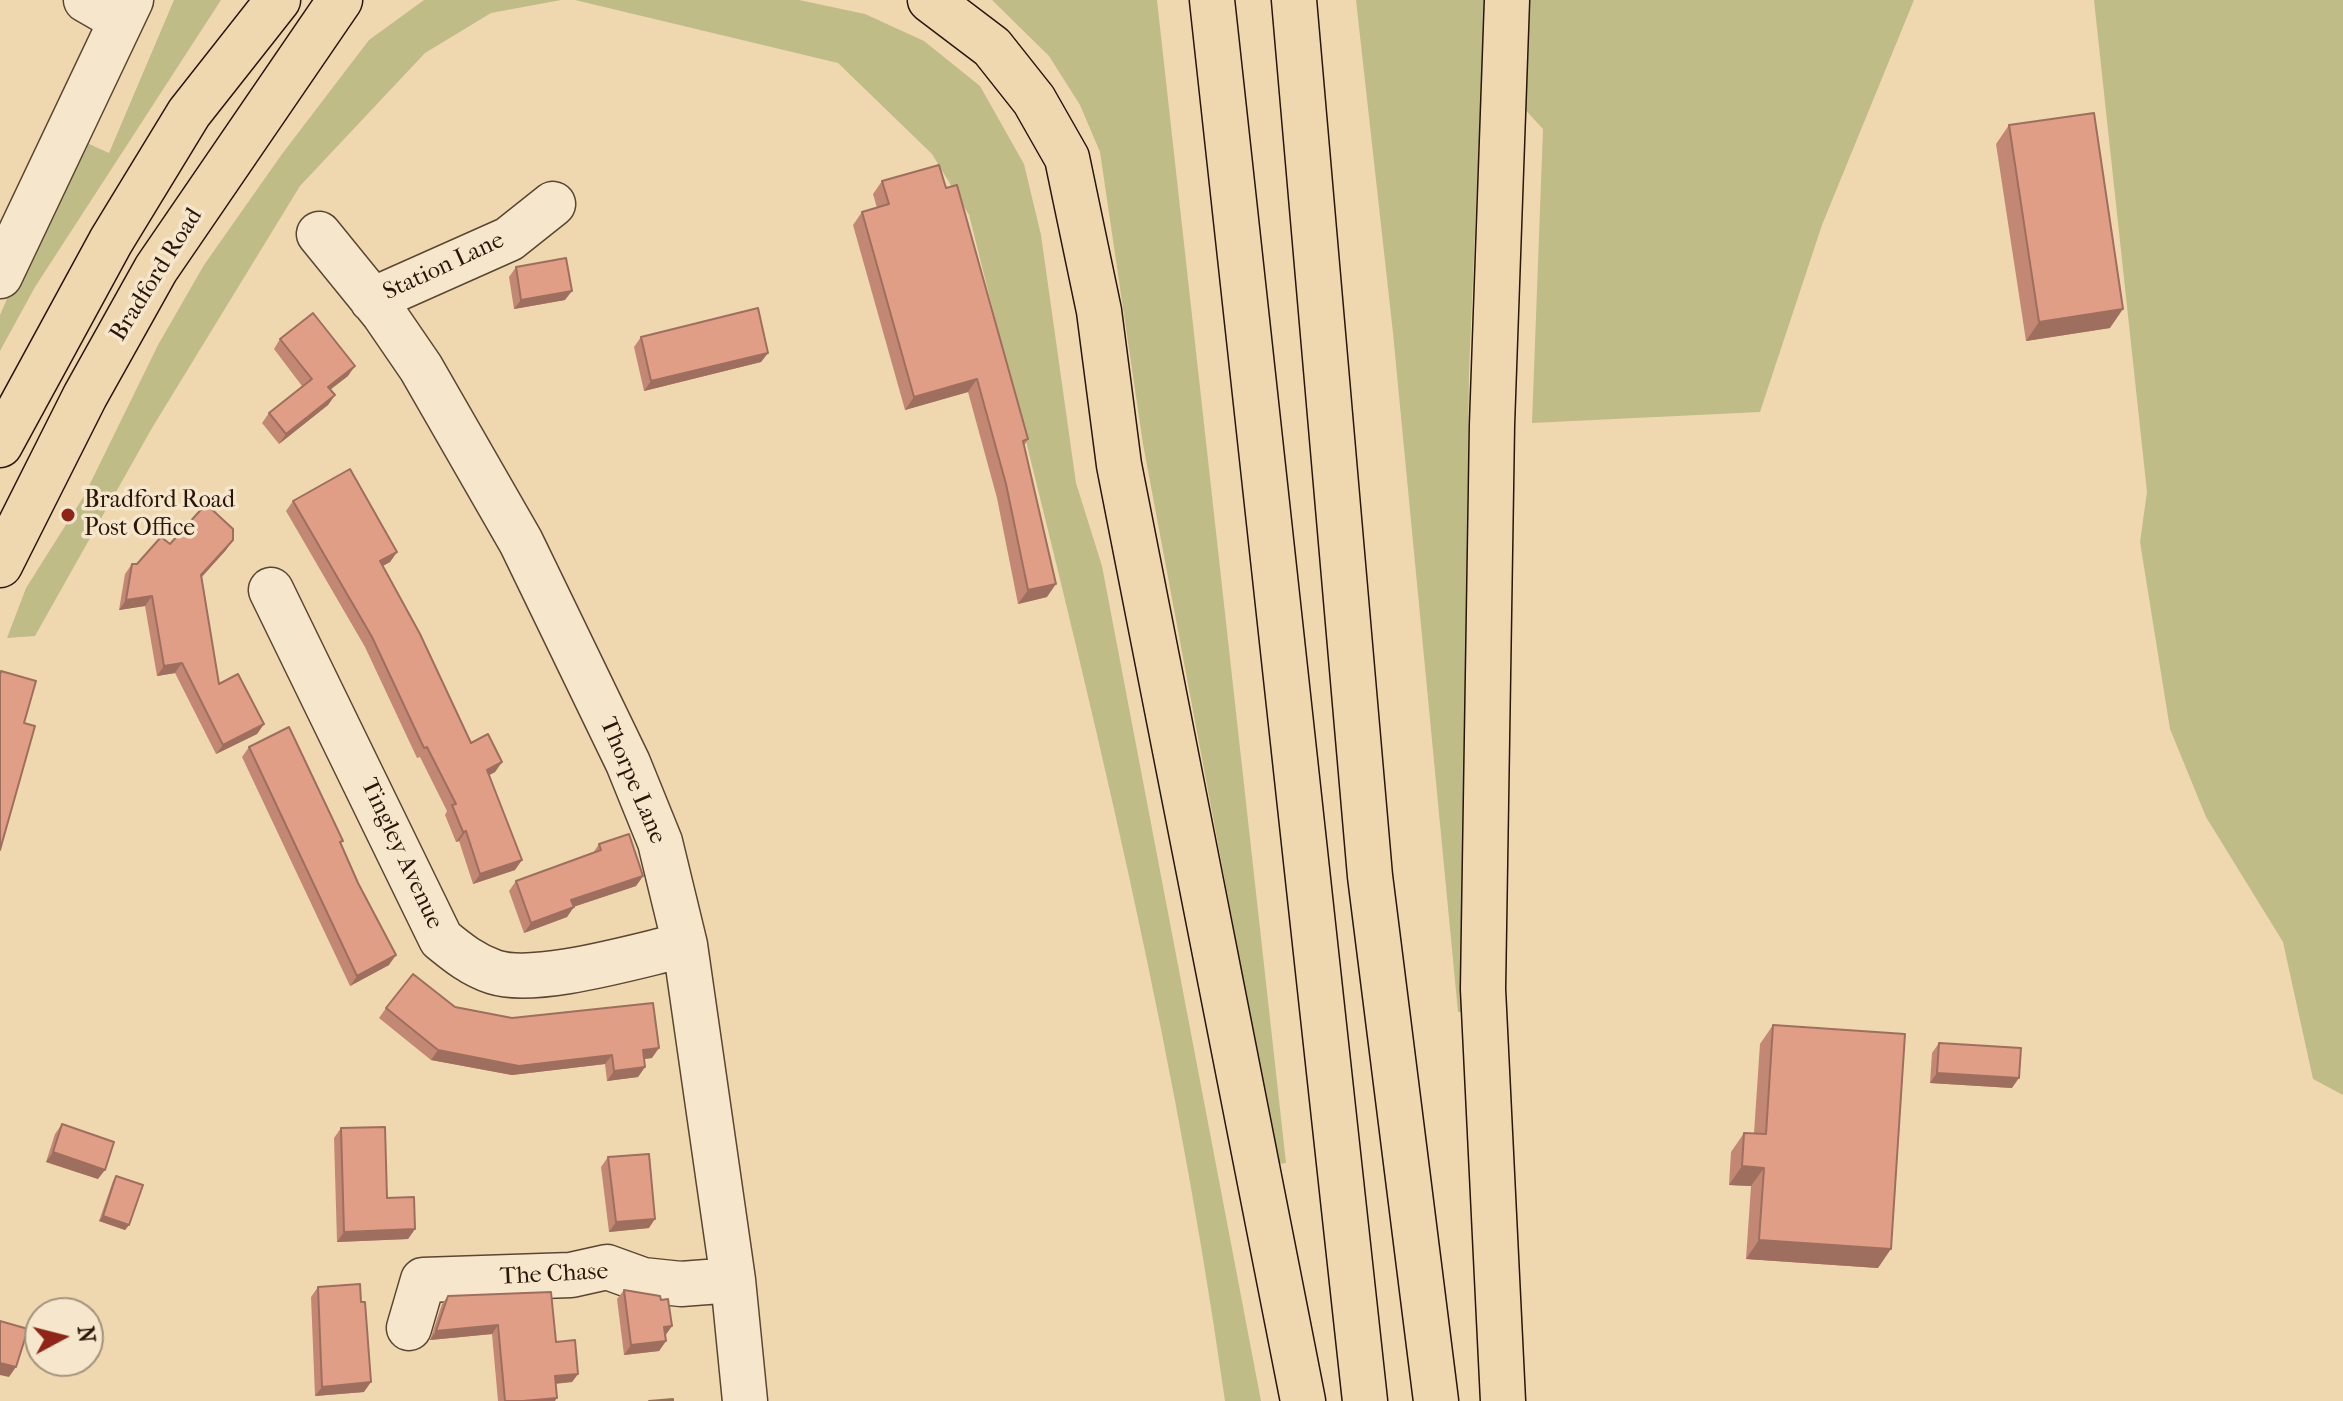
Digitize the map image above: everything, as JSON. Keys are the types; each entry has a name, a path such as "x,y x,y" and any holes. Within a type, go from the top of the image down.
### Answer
{"main road":[{"path":"0,445 111,241 189,113 278,0"},
{"name":"Bradford Road","path":"0,565 85,396 156,269 340,0"},
{"path":"930,0 992,47 1034,100 1067,158 1099,311 1119,465 1303,1401"},
{"path":"1212,0 1365,1401"},
{"path":"1294,0 1370,876 1436,1401"},
{"path":"1503,1401 1483,989 1491,441 1507,0"}],"street":[{"path":"0,276 112,6"},
{"name":"Station Lane","path":"372,300 509,239 553,204"},
{"name":"Thorpe Lane","path":"319,234 421,368 521,542 628,763 660,842 685,945 733,1280 745,1401"},
{"name":"Tingley Avenue","path":"273,619 413,874 423,908 441,939 466,960 496,973 528,975 685,945"},
{"name":"The Chase","path":"409,1328 423,1280 571,1275 607,1267 643,1280 733,1280"}],"shaded area":[{"path":"174,0 221,0 35,287 0,351 0,315 76,138 109,153"},
{"path":"424,0 561,0 491,13 425,53 300,186 152,428 35,636 7,638 26,588 84,496 158,345 204,265 282,154 369,40"},
{"path":"575,0 799,0 865,14 924,41 980,86 1024,164 1041,235 1076,483 1102,566 1261,1401 1225,1401 1202,1251 1145,953 1079,657 969,215 932,154 838,63"},
{"path":"992,0 1157,0 1286,1163 1278,1164 1143,444 1100,152 1080,105 1049,56"},
{"path":"1356,0 1485,0 1469,372 1462,1012 1458,1012 1393,333"},
{"path":"1527,0 1914,0 1822,225 1760,412 1532,423 1543,129 1519,103"},
{"path":"2094,0 2343,0 2343,1095 2313,1079 2283,942 2206,817 2170,729 2140,542 2147,492"}],"building":[{"path":"2094,113 2123,309 2039,322 2009,125"},
{"path":"939,165 946,188 957,185 1028,439 1023,441 1056,584 1028,590 1006,484 977,379 914,397 862,212 889,204 882,181"},
{"path":"566,258 572,291 521,300 516,267"},
{"path":"758,308 768,353 651,381 641,337"},
{"path":"313,313 355,366 328,387 335,395 286,434 269,413 312,379 280,339"},
{"path":"350,469 397,552 380,561 420,634 471,743 488,734 502,762 487,770 522,860 480,874 466,831 463,832 452,805 456,804 427,747 424,748 372,637 293,501"},
{"path":"206,504 233,529 233,540 201,575 219,684 238,674 264,724 223,745 182,663 164,666 152,596 126,600 132,564 137,564 161,537 170,544"},
{"path":"1,671 36,681 24,723 35,726 0,850 0,675"},
{"path":"289,727 343,841 340,842 358,883 396,955 357,976 249,747"},
{"path":"629,834 643,876 571,900 574,907 531,923 516,881 601,850 599,844"},
{"path":"413,974 455,1007 512,1018 653,1003 659,1048 643,1050 645,1067 614,1071 612,1055 519,1066 438,1050 386,1008"},
{"path":"1773,1025 1905,1034 1891,1249 1759,1240 1764,1168 1742,1166 1744,1133 1766,1134"},
{"path":"1939,1043 2021,1048 2019,1078 1937,1073"},
{"path":"62,1124 114,1142 105,1170 53,1152"},
{"path":"385,1127 387,1198 414,1197 415,1229 344,1232 341,1128"},
{"path":"649,1154 655,1219 616,1222 608,1157"},
{"path":"116,1176 143,1185 129,1225 103,1216"},
{"path":"360,1284 361,1302 365,1302 371,1382 322,1387 318,1287"},
{"path":"624,1290 668,1299 672,1326 664,1327 666,1341 631,1345"},
{"path":"551,1292 556,1342 575,1340 578,1374 555,1376 557,1398 505,1401 498,1325 436,1331 448,1296"},
{"path":"0,1321 24,1328 24,1342 16,1367 0,1363"}],"place":[{"name":"Bradford Road Post Office","path":"68,515"}]}
